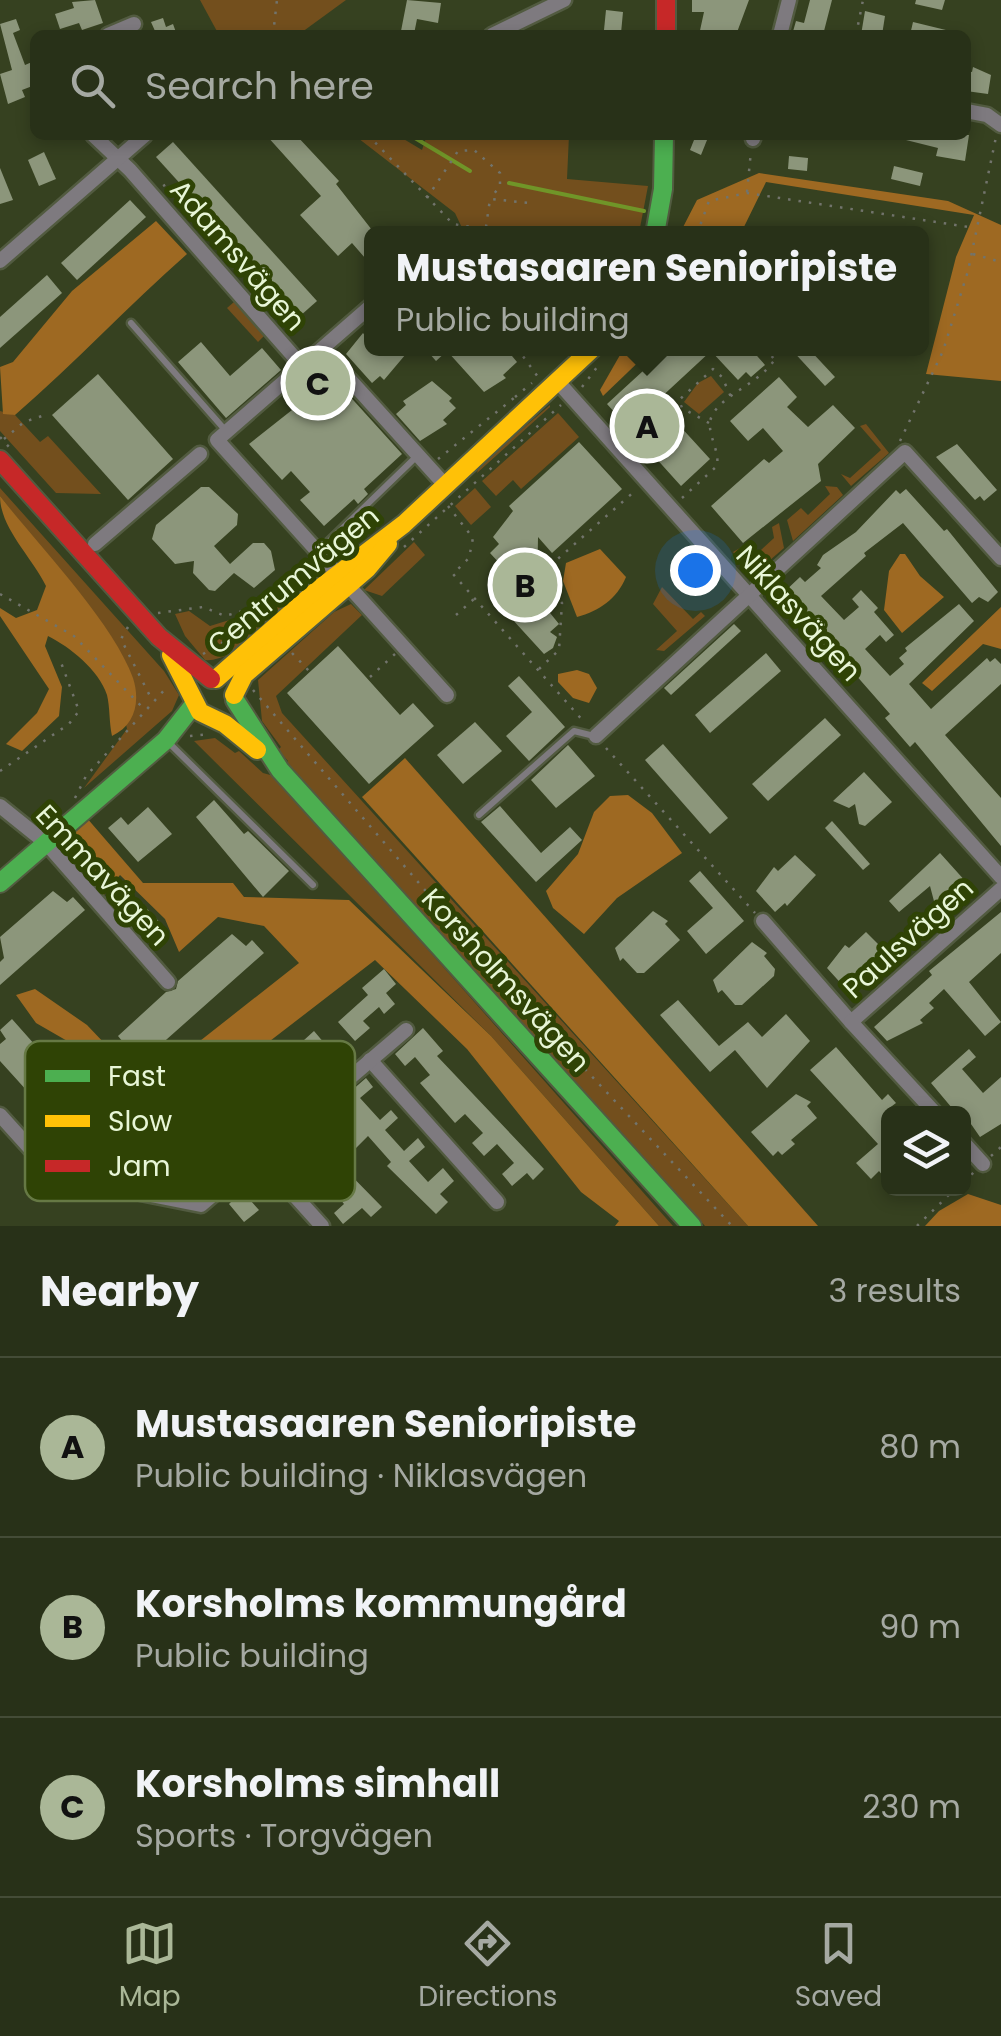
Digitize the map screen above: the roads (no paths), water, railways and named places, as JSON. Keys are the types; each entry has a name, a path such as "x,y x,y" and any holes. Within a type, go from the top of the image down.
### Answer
{"main road":[{"path":"666,0 666,30"},
{"path":"656,226 663,189 664,140"},
{"name":"Centrumvägen","path":"235,698 247,673 346,585 446,485 565,389 588,356"},
{"path":"8,457 164,630 210,674 230,686 235,698 228,714 166,740"},
{"name":"Centrumvägen","path":"210,674 346,585"},
{"path":"164,630 195,700 211,719"},
{"path":"0,883 166,740 210,674"},
{"name":"Korsholmsvägen","path":"235,698 280,770"},
{"name":"Korsholmsvägen","path":"211,719 236,732 280,770 692,1226"}],"street":[{"path":"502,30 564,0"},
{"path":"781,30 788,0"},
{"path":"120,30 134,24"},
{"path":"971,112 1000,119"},
{"name":"Adamsvägen","path":"98,140 152,194 302,366"},
{"path":"0,260 139,140"},
{"path":"364,312 222,436 317,552 446,695"},
{"path":"322,349 446,485"},
{"name":"Niklasvägen","path":"565,389 1001,877"},
{"path":"596,736 905,452 1001,558"},
{"path":"95,544 200,454"},
{"name":"Emmavägen","path":"0,806 46,843 168,982"},
{"name":"Paulsvägen","path":"929,1106 852,1022 1001,889"},
{"path":"763,921 852,1022"},
{"path":"355,1073 406,1030"},
{"path":"370,1060 497,1202"},
{"path":"0,1115 25,1143"},
{"path":"971,1151 983,1164"},
{"path":"181,1201 201,1205 206,1201"},
{"path":"300,1201 322,1226"}],"lane":[{"path":"131,323 222,436"},
{"path":"317,552 424,462"},
{"path":"479,814 574,731 596,736"},
{"path":"166,740 312,885"}],"waterway":[{"path":"418,140 470,171"},
{"path":"509,183 644,211"}],"place":[{"name":"Korsholms simhall","path":"318,383"},
{"name":"Mustasaaren Senioripiste","path":"647,426"},
{"name":"Korsholms kommungård","path":"525,585"}]}
